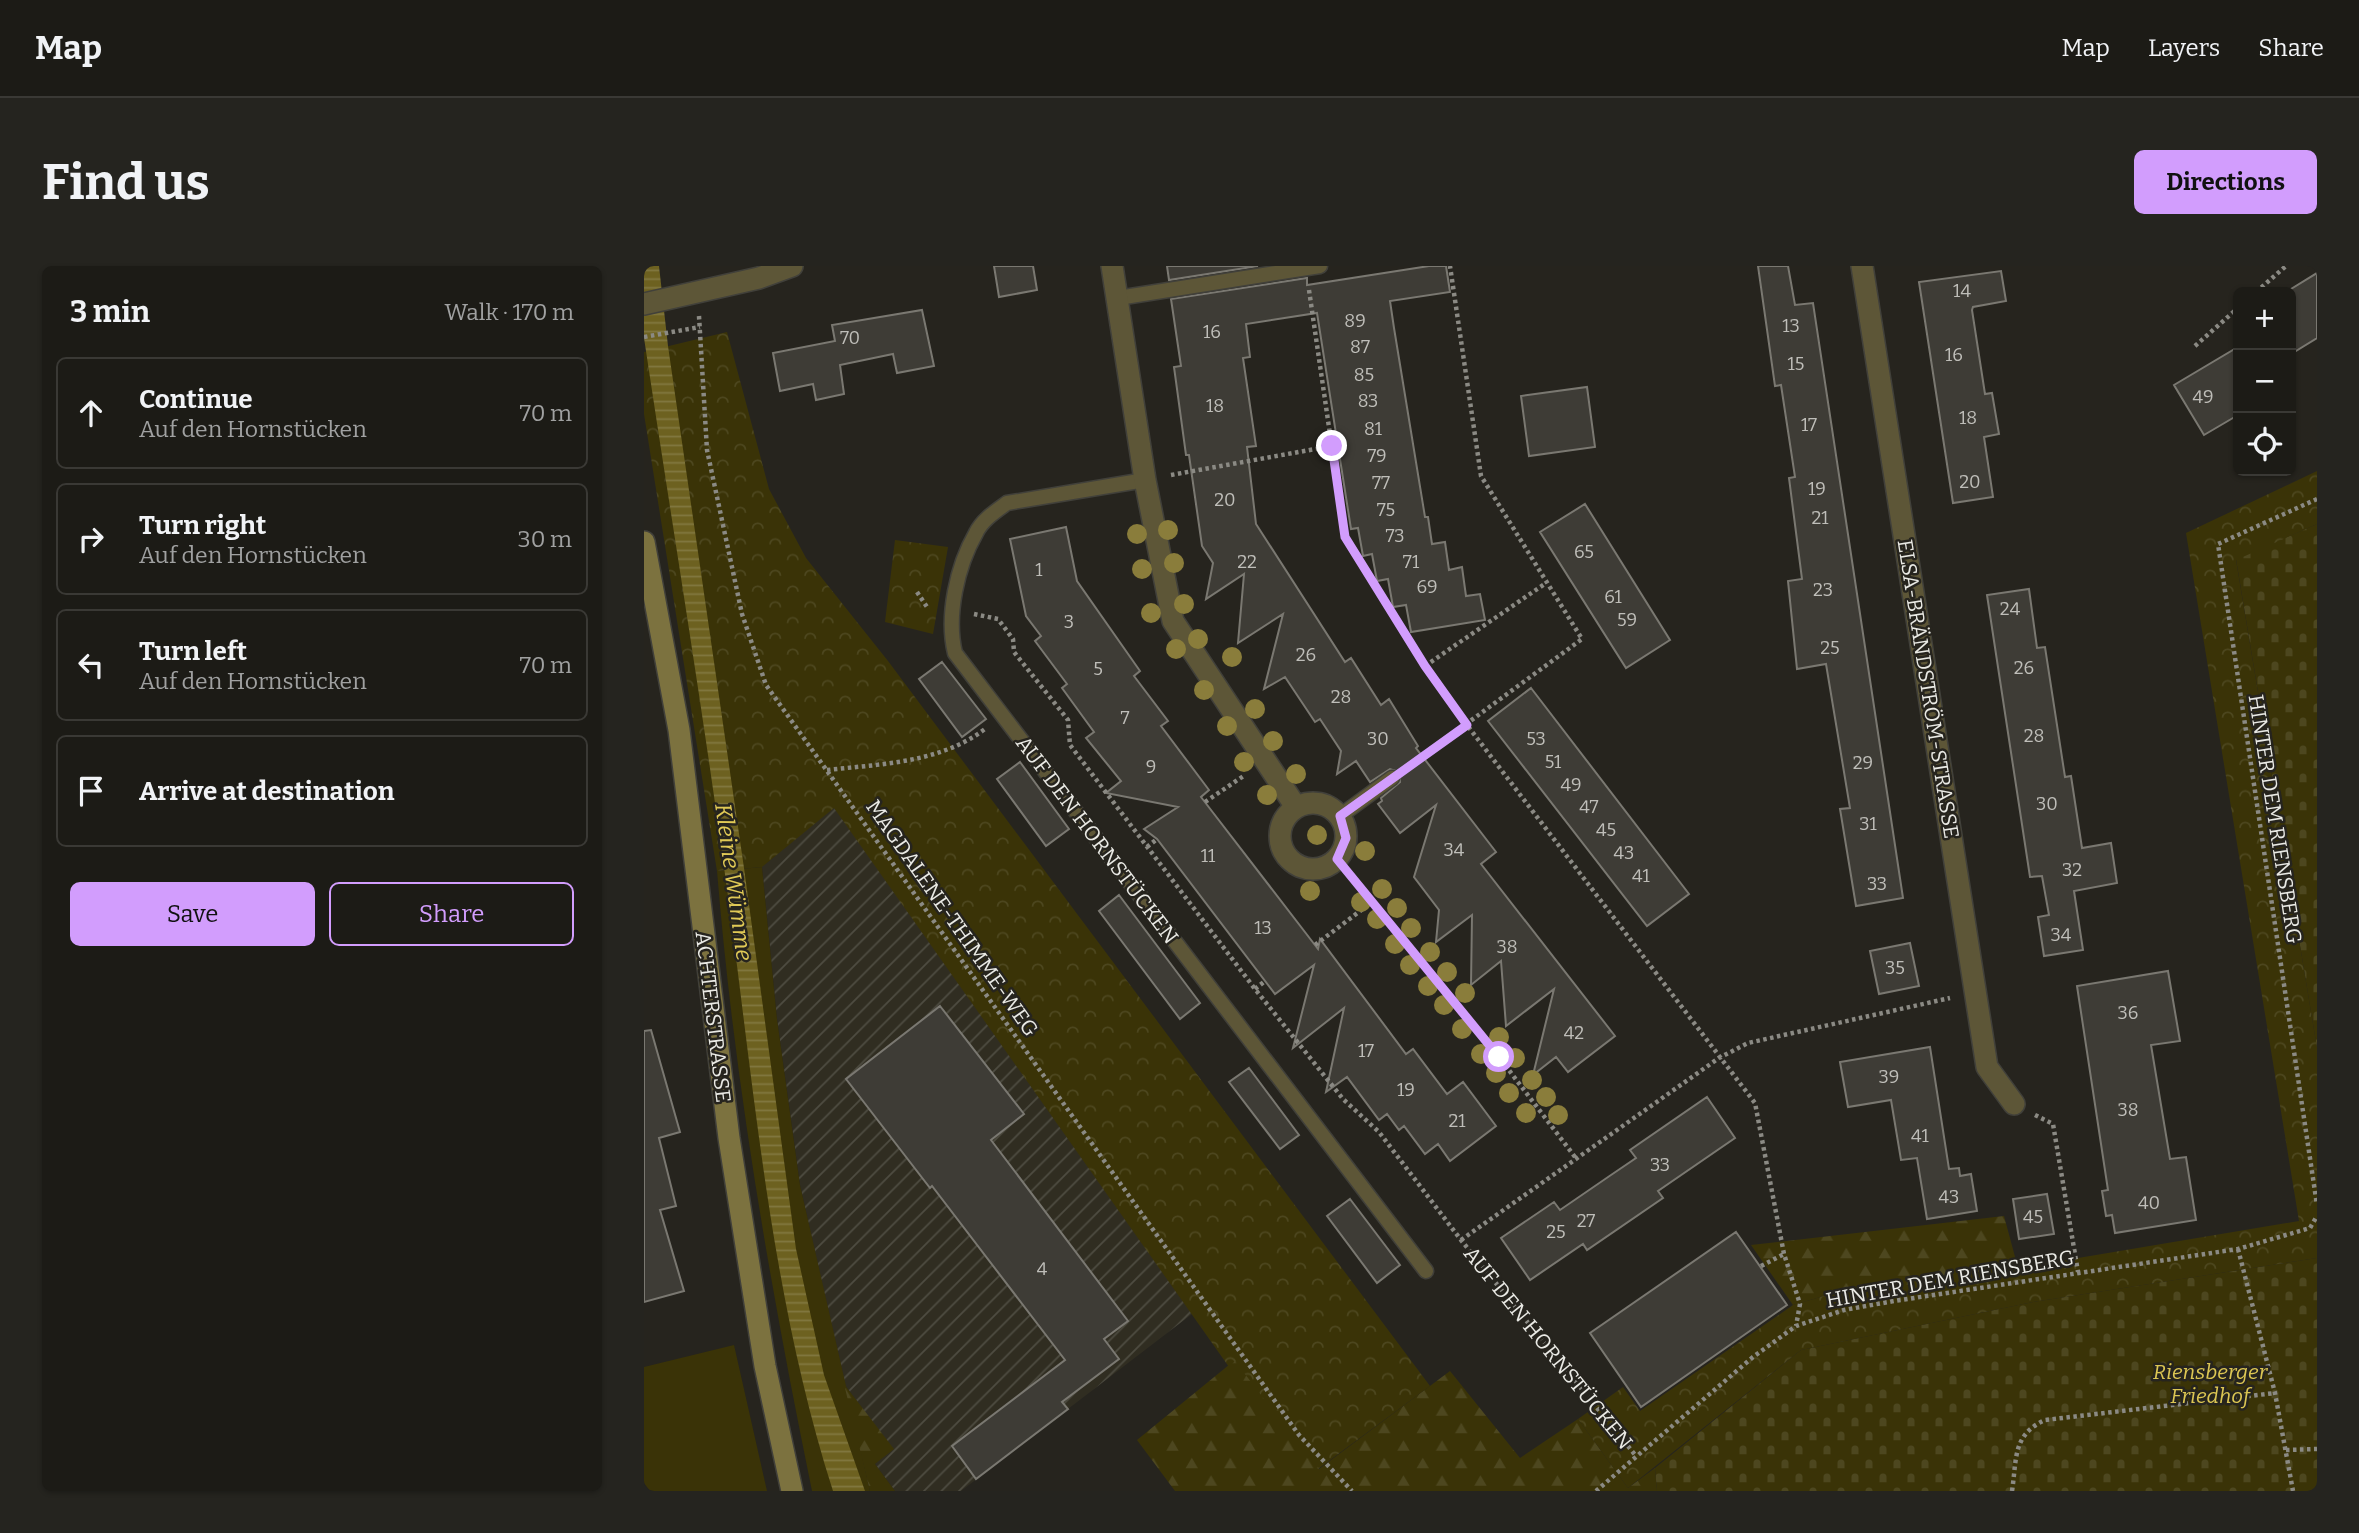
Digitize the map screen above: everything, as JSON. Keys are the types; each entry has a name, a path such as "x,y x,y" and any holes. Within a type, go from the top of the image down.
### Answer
{"street":[{"path":"644,304 759,278 792,266"},
{"path":"1112,266 1145,480 1173,621 1296,807"},
{"name":"ELSA-BRÄNDSTRÖM-STRASSE","path":"1862,266 1987,1067 2014,1104"},
{"name":"ACHTERSTRASSE","path":"644,542 679,730 729,1138 765,1366 792,1491"},
{"path":"1305,803 1325,804 1340,816 1346,838 1337,859 1317,869 1295,864 1286,856 1279,835 1281,824 1296,807 1305,803"}],"lane":[{"path":"1118,298 1313,267"},
{"name":"AUF DEN HORNSTÜCKEN","path":"1145,480 1007,503 976,532 959,578 951,637 955,653 1426,1271"},
{"path":"1340,816 1392,778"}],"path":[{"path":"1392,778 1582,639 1481,476 1450,266"},
{"path":"2262,287 2286,266"},
{"path":"1313,267 1332,446 1345,537 1425,666 1467,725 1755,1103 1784,1254 1800,1304 1796,1326"},
{"name":"MAGDALENE-THIMME-WEG","path":"697,292 707,450 742,614 766,685 1299,1435 1352,1491"},
{"path":"2195,346 2233,312"},
{"path":"644,337 700,327"},
{"path":"1145,480 1332,446"},
{"name":"HINTER DEM RIENSBERG","path":"2317,499 2218,544 2317,1205"},
{"path":"1425,666 1546,583"},
{"name":"AUF DEN HORNSTÜCKEN","path":"998,619 1013,639 1014,652 1068,720 1070,745 1255,989 1343,1099 1379,1132 1461,1240 1636,1457"},
{"path":"827,770 908,762 965,744 1002,715"},
{"path":"1205,802 1266,761"},
{"path":"1147,847 1157,839"},
{"path":"1337,859 1470,1019 1576,1157"},
{"path":"1315,945 1372,902"},
{"path":"1255,989 1265,981"},
{"name":"AUF DEN HORNSTÜCKEN","path":"1461,1240 1719,1058 1748,1043 1976,992"},
{"path":"2014,1104 2053,1124 2078,1272"},
{"name":"HINTER DEM RIENSBERG","path":"1596,1491 1753,1357 1796,1326 1844,1310 2238,1249 2310,1228 2317,1216"},
{"path":"2238,1249 2275,1393 2294,1491"},
{"path":"1761,1266 1784,1254"},
{"path":"2012,1491 2019,1442 2029,1427 2045,1420 2275,1393"},
{"path":"2286,1450 2317,1449"}],"shaded area":[{"path":"834,807 1192,1314 961,1491 895,1491 875,1464 893,1449 844,1384 800,1185 777,1019 762,867"}],"green space":[{"path":"727,332 769,489 806,558 888,661 1430,1386 1318,1469 1235,1361 1229,1367 834,808 762,867 717,871 644,414 644,352"},
{"path":"2317,471 2317,524 2236,560 2317,1048 2317,1258 2033,1302 1801,1350 1628,1488 1578,1419 1623,1387 1640,1411 1793,1305 1858,1286 2018,1268 2299,1221 2186,533"},
{"path":"2317,524 2317,1048 2236,559"},
{"path":"895,540 948,547 933,634 885,622"},
{"path":"762,867 777,1019 800,1185 870,1491 812,1491 768,1260 743,1105 717,871"},
{"path":"2004,1216 2018,1268 1858,1286 1793,1305 1751,1245"},
{"name":"Riensberger Friedhof","path":"2317,1258 2317,1491 1657,1491 1655,1468 1801,1350 2033,1302"},
{"path":"734,1345 767,1491 650,1491 644,1483 644,1367"},
{"path":"1235,1360 1319,1469 1450,1371 1520,1458 1578,1419 1628,1488 1655,1468 1657,1491 1175,1491 1137,1440"},
{"path":"844,1384 894,1449 875,1464 895,1491 870,1491"}],"water":[{"name":"Kleine Wümme","path":"644,266 659,266 668,346 796,1249 824,1375 865,1491 833,1491 794,1344 780,1270 767,1196 708,756 644,338"}],"building":[{"path":"994,266 1033,266 1037,290 999,297"},
{"path":"1167,266 1258,266 1169,280"},
{"path":"1429,266 1446,266 1450,292 1390,301 1394,328 1425,517 1428,517 1432,544 1445,542 1449,570 1462,567 1466,596 1480,594 1485,620 1411,632 1406,605 1393,607 1388,579 1377,581 1372,554 1363,556 1358,528 1351,529 1317,313 1246,324 1250,357 1243,358 1256,446 1247,447 1256,524 1345,662 1351,658 1381,705 1389,699 1418,746 1416,748 1496,852 1481,864 1615,1036 1568,1072 1556,1057 1533,1075 1554,989 1506,1026 1501,961 1471,985 1472,915 1436,942 1439,910 1414,877 1436,805 1400,833 1378,804 1382,801 1381,798 1400,782 1399,772 1390,769 1370,782 1356,761 1337,774 1341,751 1320,719 1315,722 1285,677 1264,689 1283,614 1238,643 1244,574 1206,599 1213,563 1202,546 1189,455 1186,455 1174,367 1181,366 1171,299 1307,278 1307,285"},
{"path":"1758,266 1788,266 1795,305 1813,303 1903,898 1856,906 1840,809 1850,808 1826,664 1797,669 1788,581 1802,579 1789,478 1795,477 1781,385 1775,386"},
{"path":"2001,271 2006,301 1973,307 1972,310 1985,394 1992,393 1999,434 1984,437 1993,497 1953,503 1919,282"},
{"path":"2317,273 2317,338 2296,351 2296,287"},
{"path":"922,310 934,366 897,373 893,354 840,365 844,394 816,400 813,384 780,391 773,353 835,341 832,325"},
{"path":"2233,350 2233,418 2204,435 2174,385"},
{"path":"1587,387 1595,447 1529,456 1521,396"},
{"path":"1585,504 1670,640 1626,668 1540,532"},
{"path":"1066,527 1077,581 1140,671 1134,676 1168,721 1161,726 1209,790 1201,797 1318,949 1320,939 1406,1054 1413,1049 1447,1094 1463,1082 1496,1126 1450,1161 1438,1144 1425,1154 1404,1126 1399,1130 1387,1114 1379,1120 1347,1077 1326,1092 1344,1008 1293,1048 1314,965 1275,994 1157,839 1144,829 1178,807 1106,793 1121,781 1086,738 1094,732 1062,688 1067,684 1035,641 1041,636 1026,616 1010,539"},
{"path":"2029,589 2037,648 2045,647 2065,777 2071,776 2082,848 2111,843 2117,883 2074,891 2083,950 2044,956 2038,917 2049,915 2042,876 2030,877 1987,595"},
{"path":"942,662 986,719 962,737 919,679"},
{"path":"1531,688 1689,894 1647,926 1488,721"},
{"path":"1020,762 1069,829 1046,846 997,779"},
{"path":"1119,895 1200,1003 1180,1019 1099,911"},
{"path":"1910,943 1919,986 1879,994 1870,951"},
{"path":"2168,971 2180,1041 2151,1045 2170,1159 2186,1157 2196,1220 2115,1233 2112,1215 2106,1216 2102,1191 2108,1190 2077,986"},
{"path":"940,1006 1024,1114 991,1140 1128,1321 1104,1339 1119,1359 1062,1402 1068,1409 976,1479 952,1446 1065,1360 846,1079"},
{"path":"651,1030 680,1132 659,1138 676,1206 660,1210 684,1291 644,1302 644,1031"},
{"path":"1930,1047 1949,1169 1959,1168 1960,1176 1971,1174 1977,1211 1927,1219 1917,1158 1901,1160 1891,1100 1848,1107 1840,1062"},
{"path":"1249,1068 1299,1135 1280,1149 1229,1082"},
{"path":"1707,1097 1735,1138 1658,1191 1663,1198 1587,1250 1583,1244 1530,1280 1501,1238 1554,1202 1560,1210 1636,1158 1630,1150"},
{"path":"2047,1194 2054,1234 2019,1239 2013,1199"},
{"path":"1350,1199 1400,1265 1377,1283 1327,1216"},
{"path":"1736,1232 1787,1305 1641,1407 1590,1333"}],"route":[{"path":"1332,446 1345,537 1425,666 1467,725 1340,816 1346,838 1337,859 1499,1057"}]}
